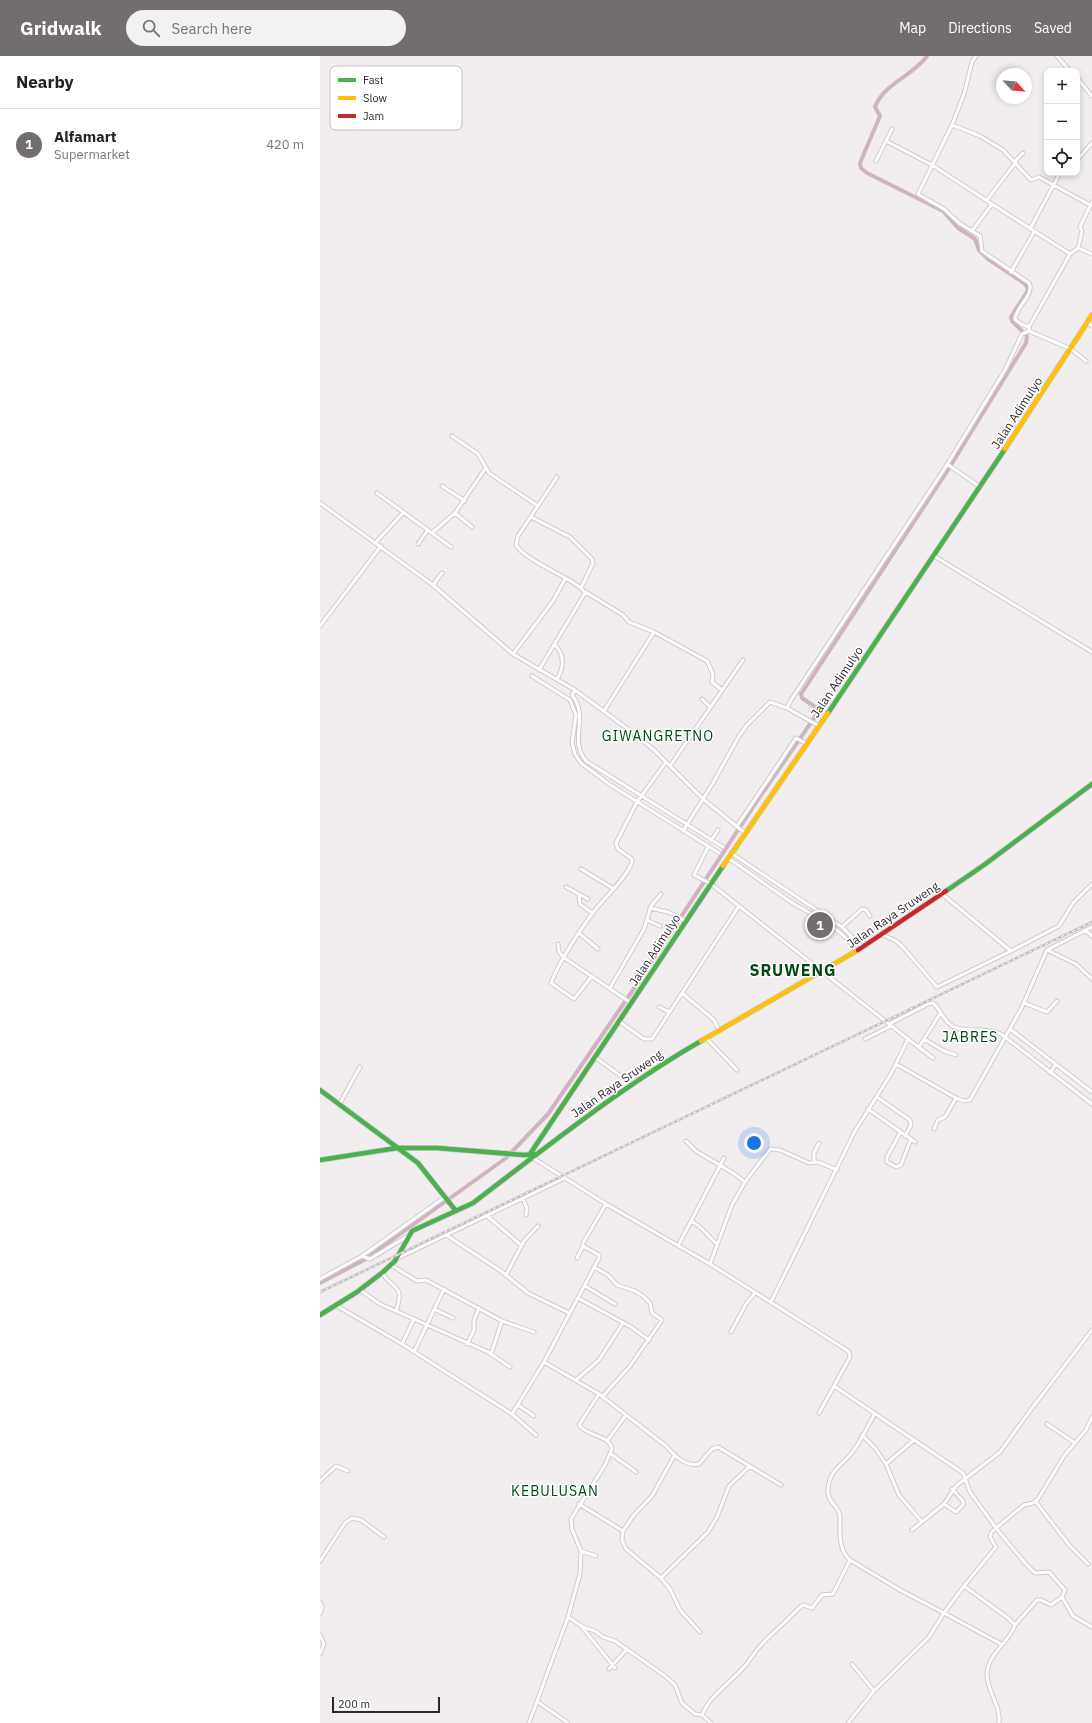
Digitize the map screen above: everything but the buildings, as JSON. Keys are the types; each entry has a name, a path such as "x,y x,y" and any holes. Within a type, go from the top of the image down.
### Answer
{"main road":[{"name":"Jalan Adimulyo","path":"406,1237 418,1228 456,1211 494,1189 532,1156 620,1022 684,920 728,858 741,829 807,744 1071,349 1090,324 1092,315"},
{"name":"Jalan Raya Sruweng","path":"532,1156 537,1154 627,1086 719,1030 857,952 881,934 984,865 1092,784"},
{"path":"320,1090 422,1167 456,1211"},
{"path":"320,1160 397,1148 437,1148 532,1156"},
{"path":"320,1315 337,1306 360,1290 391,1265 401,1252 406,1237"}],"street":[{"path":"976,56 972,62 964,94 952,125 918,192 919,196 944,209 959,223 980,236 982,251 1029,283 1030,292 1017,310 1016,319 1021,324 1029,327"},
{"path":"1057,56 1067,68"},
{"path":"1080,82 1092,96"},
{"path":"952,125 990,141 1003,150 1030,180 1039,177 1091,204 1080,227 1082,231 1078,248 1070,254 1029,327 1028,332"},
{"path":"876,161 892,129"},
{"path":"886,141 932,165 1070,254"},
{"path":"1080,157 1092,143"},
{"path":"987,200 1023,153"},
{"path":"1030,229 1058,176"},
{"path":"972,231 992,204"},
{"path":"1011,272 1034,232"},
{"path":"1078,248 1092,254"},
{"path":"787,708 948,464 1005,370 1023,333 1028,332 1071,349 1086,361"},
{"path":"452,436 478,454 488,473 538,506"},
{"path":"948,464 980,486"},
{"path":"433,532 455,513 465,501 485,469"},
{"path":"557,477 518,536 516,542 517,548 623,614 629,622 654,632 707,661 713,674 712,682 722,690"},
{"path":"442,486 465,501"},
{"path":"377,493 403,513 433,532 451,547"},
{"path":"320,503 376,542 433,585 513,654 575,690 645,742 703,799 741,829 772,772 798,737 807,744"},
{"path":"376,542 403,513"},
{"path":"455,513 472,527"},
{"path":"531,517 570,537 592,559 593,563 581,588"},
{"path":"418,544 428,530"},
{"path":"320,626 381,546"},
{"path":"934,556 1092,652"},
{"path":"433,585 442,573"},
{"path":"513,654 553,600 565,579"},
{"path":"539,670 583,598 584,591"},
{"path":"604,711 654,632"},
{"path":"555,645 560,652 563,666 557,679"},
{"path":"670,766 743,660"},
{"path":"532,676 569,698 576,715 572,738 573,750 578,759 589,771 719,853"},
{"path":"569,698 575,690"},
{"path":"572,695 581,713 577,738 582,756 612,778 711,841 723,847"},
{"path":"702,699 710,707"},
{"path":"683,831 747,725 770,702 787,708 819,726"},
{"path":"576,715 581,713"},
{"path":"572,738 577,738"},
{"path":"578,759 582,756"},
{"path":"592,976 577,997 573,999 551,983 564,958 592,913 603,898 614,888 633,861 616,845 637,802 666,762"},
{"path":"609,784 612,778"},
{"path":"711,841 718,830"},
{"path":"708,847 694,875 710,883 933,1058"},
{"path":"731,853 842,927 862,948"},
{"path":"728,858 790,901 839,931 857,952"},
{"path":"580,869 614,888"},
{"path":"881,934 902,946 937,987 1059,926 1073,904 1092,884"},
{"path":"566,887 588,899"},
{"path":"610,988 643,932 650,908 661,894"},
{"path":"942,894 1011,951"},
{"path":"579,895 580,904 592,913"},
{"path":"790,901 794,896"},
{"path":"620,1022 636,1035 648,1040 654,1036 739,906"},
{"path":"650,908 668,912 684,920"},
{"path":"842,927 862,909 866,910 870,916"},
{"path":"647,920 660,926"},
{"path":"896,1064 956,1098 968,1101 974,1097 1024,1003 1047,950 1092,926"},
{"path":"1085,930 1092,936"},
{"path":"580,934 598,949"},
{"path":"558,944 558,952 564,958 631,1003"},
{"path":"1047,950 1076,964 1092,978"},
{"path":"682,993 714,1020 719,1030"},
{"path":"1024,1003 1047,1012 1057,1001"},
{"path":"864,1039 931,1003 936,1005 940,1014 948,1023 956,1028 995,1032 1005,1037 1092,1104"},
{"path":"659,1007 669,1012"},
{"path":"919,1047 940,1014"},
{"path":"1010,1029 1092,1092"},
{"path":"706,1038 737,1070"},
{"path":"771,1302 855,1131 877,1097 896,1064 908,1039"},
{"path":"924,1039 942,1050 956,1055"},
{"path":"596,1058 621,1076"},
{"path":"1050,1072 1056,1064"},
{"path":"339,1105 360,1067"},
{"path":"1061,1080 1066,1072"},
{"path":"877,1097 910,1120 911,1125 905,1136"},
{"path":"934,1129 938,1120 945,1117 956,1098"},
{"path":"868,1110 915,1142"},
{"path":"900,1133 887,1158 887,1162 896,1167 901,1165 910,1139"},
{"path":"686,1141 696,1151 721,1165 745,1182"},
{"path":"814,1162 814,1153 819,1142"},
{"path":"710,1264 732,1205 745,1182 770,1149 776,1149 809,1163 814,1162 837,1170"},
{"path":"532,1156 606,1204 710,1264 849,1352 849,1359 819,1413"},
{"path":"678,1246 724,1158"},
{"path":"396,1259 565,1178"},
{"path":"523,1199 527,1208 526,1215"},
{"path":"320,1279 363,1257 447,1200"},
{"path":"577,1258 588,1234 606,1204"},
{"path":"486,1215 521,1245"},
{"path":"692,1221 699,1225 707,1236 717,1244"},
{"path":"506,1275 521,1245 538,1226"},
{"path":"446,1235 506,1275 528,1293 569,1313"},
{"path":"363,1257 368,1259 406,1237"},
{"path":"512,1414 544,1362 594,1268 599,1255 583,1246"},
{"path":"391,1265 417,1281 425,1280 502,1321 534,1332"},
{"path":"594,1268 608,1275 617,1285 635,1291 646,1298 652,1312 661,1318 662,1322 630,1366 603,1396"},
{"path":"382,1273 398,1290 400,1299 396,1311"},
{"path":"585,1286 615,1304"},
{"path":"414,1352 444,1289"},
{"path":"360,1290 373,1300 491,1354 510,1368"},
{"path":"731,1332 746,1304 755,1293"},
{"path":"578,1298 623,1323 649,1340"},
{"path":"337,1306 402,1344 512,1414 536,1435"},
{"path":"467,1344 474,1330 474,1320 479,1308"},
{"path":"434,1309 453,1318"},
{"path":"402,1344 414,1319"},
{"path":"491,1354 502,1321"},
{"path":"576,1380 599,1360 623,1323"},
{"path":"912,1530 944,1504 952,1490 965,1478 1000,1452 1092,1330"},
{"path":"544,1362 603,1396 666,1446 674,1456 689,1463 699,1464 712,1449 718,1447 782,1485"},
{"path":"834,1386 961,1471 970,1492 996,1528 1033,1572 1037,1574 1046,1572 1054,1577 1065,1590 1062,1597 1051,1605 1041,1600 1037,1600 1015,1625 1009,1636 1001,1644 993,1656 987,1674 998,1709 999,1723"},
{"path":"529,1723 568,1617 580,1574 581,1551 570,1524 579,1504 611,1454 612,1447 607,1441 583,1429 579,1425 599,1394"},
{"path":"518,1405 534,1416"},
{"path":"875,1413 850,1455 835,1469 828,1485 830,1501 838,1510 840,1515 842,1548 844,1554 850,1560 900,1590 944,1612 1001,1644"},
{"path":"607,1441 626,1415"},
{"path":"848,1723 874,1691 924,1642 944,1612 995,1548 996,1545 990,1536 996,1528 1024,1505 1036,1502 1075,1442 1086,1430 1092,1417"},
{"path":"1048,1424 1075,1442"},
{"path":"862,1435 875,1448 886,1464 899,1495 922,1522"},
{"path":"886,1464 914,1440"},
{"path":"611,1454 636,1472"},
{"path":"674,1456 652,1496 633,1516 623,1531 623,1544 661,1578 670,1589 680,1610 700,1632"},
{"path":"320,1481 336,1466 348,1471"},
{"path":"661,1578 708,1532 717,1517 729,1486 750,1466"},
{"path":"944,1504 956,1512 963,1505 963,1501 952,1490"},
{"path":"1036,1502 1069,1545 1088,1564"},
{"path":"579,1504 623,1531"},
{"path":"320,1561 345,1523 352,1518 361,1520 384,1537"},
{"path":"581,1551 596,1556"},
{"path":"702,1715 716,1695 744,1668 762,1643 798,1609 803,1605 812,1608 822,1595 833,1594 850,1560"},
{"path":"964,1586 1004,1615 1015,1625"},
{"path":"1062,1597 1073,1616 1092,1627"},
{"path":"320,1602 322,1607 320,1614"},
{"path":"568,1617 581,1626 595,1631 605,1638 614,1640 673,1683 680,1699 687,1708 702,1715 711,1723"},
{"path":"581,1626 614,1667"},
{"path":"320,1635 324,1644 320,1654"},
{"path":"609,1669 614,1667 627,1649"},
{"path":"852,1664 874,1691"},
{"path":"538,1702 568,1723"}],"waterway":[{"path":"320,1283 364,1260 506,1158 548,1114 633,990 761,795 819,711 802,698 801,694 946,473 1026,343 1027,336 1012,321 1011,317 1027,292 1028,288 1024,283 988,259 979,250 975,239 958,228 943,211 867,173 861,168 860,163 880,116 875,107 879,99 885,92 914,69 927,56"}],"railway":[{"path":"320,1292 1092,922"}],"traffic: fast":[{"path":"828,713 1005,449"},
{"path":"946,891 984,865 1092,784"},
{"path":"530,1154 723,866"},
{"path":"320,1160 397,1148 437,1148 524,1155 537,1154 637,1081 701,1041"},
{"path":"320,1090 418,1163 456,1211"},
{"path":"320,1315 357,1292 383,1272 395,1261 412,1231 473,1203 537,1154"}],"traffic: slow":[{"path":"1005,449 1092,315"},
{"path":"723,866 828,713"},
{"path":"701,1041 858,950"}],"traffic: jam":[{"path":"858,950 946,891"}],"place":[{"name":"Alfamart","path":"820,925"}],"district":[{"name":"GIWANGRETNO","path":"658,736"},
{"name":"SRUWENG","path":"793,970"},
{"name":"JABRES","path":"970,1037"},
{"name":"KEBULUSAN","path":"555,1491"}]}
